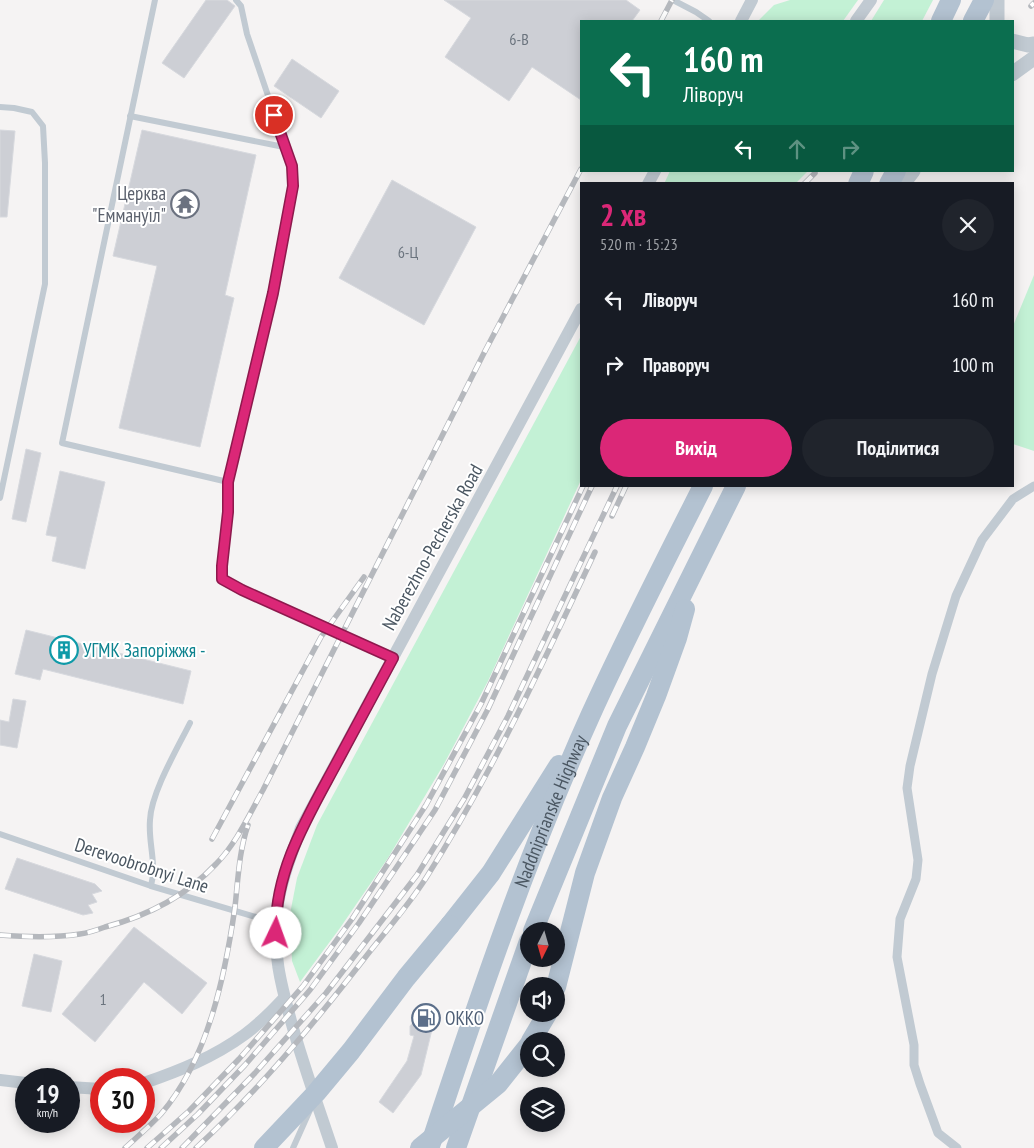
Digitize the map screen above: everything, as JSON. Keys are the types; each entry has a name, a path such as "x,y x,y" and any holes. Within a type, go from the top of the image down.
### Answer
{"main road":[{"path":"941,20 952,0"},
{"path":"974,20 984,0"},
{"name":"Naddniprianske Highway","path":"429,1148 482,991 537,844 591,714 703,487"},
{"name":"Naddniprianske Highway","path":"536,922 617,726 735,487"},
{"path":"559,977 585,873 612,798 635,747 677,638 696,565"},
{"path":"264,1148 316,1093 351,1051 406,978 491,873 591,714"},
{"path":"456,1148 520,967"},
{"path":"420,1148 498,1084 520,1056"}],"street":[{"path":"857,20 871,0"},
{"path":"997,20 998,0"},
{"path":"742,20 754,2"},
{"path":"1014,42 1028,45 1034,44"},
{"path":"1014,73 1034,58"},
{"path":"905,182 912,172"},
{"name":"Naberezhno-Pecherska Road","path":"332,1148 302,1062 284,998 277,961 276,923 282,883 301,828 462,533 580,311"},
{"path":"957,1148 938,1133 914,1065 914,1045 897,957 900,919 916,879 918,860 907,788 910,766 932,674 956,596 982,540 1013,499 1034,486"},
{"path":"155,1079 194,1064 224,1048 244,1035 284,998"},
{"path":"0,1080 15,1082"}],"lane":[{"path":"155,0 62,443 228,482"},
{"path":"236,0 241,6 247,34 292,166 293,186 273,293 228,482 228,512 222,579 242,590 393,658"},
{"path":"673,0 708,20"},
{"path":"0,107 32,112 43,126 45,284 0,498"},
{"path":"130,116 284,147"},
{"path":"150,886 154,874 150,820 154,799 190,723"},
{"name":"Derevoobrobnyi Lane","path":"0,834 150,886 276,923"},
{"path":"293,1148 315,1100"}],"green space":[{"path":"790,0 858,0 844,20 759,20 774,5"},
{"path":"884,0 933,0 923,20 872,20"},
{"path":"670,172 807,172 797,182 665,182"},
{"path":"1034,275 1034,451 1014,444 1014,324"},
{"path":"580,338 580,482 488,681 444,764 388,858 300,982 292,961 290,914 297,878 317,825"}],"building":[{"path":"206,0 227,0 235,6 184,78 162,63"},
{"path":"444,0 626,0 640,10 633,20 580,20 580,99 532,67 509,101 445,57 471,18"},
{"path":"292,59 339,91 321,118 274,86"},
{"path":"0,130 15,131 7,217 0,217"},
{"path":"142,130 256,155 225,295 234,298 200,447 119,428 157,266 113,256"},
{"path":"392,180 476,227 424,325 339,278"},
{"path":"26,449 41,453 26,522 12,519"},
{"path":"60,471 105,482 85,569 52,561 57,537 46,535"},
{"name":"УГМК Запоріжжя -","path":"26,630 191,671 183,704 43,669 40,680 15,674"},
{"path":"13,699 26,701 17,748 0,745 0,720 9,722"},
{"path":"17,858 95,884 102,891 92,894 97,902 88,905 93,913 83,915 5,889"},
{"path":"134,927 207,983 182,1014 144,982 95,1042 62,1014"},
{"path":"34,954 62,961 51,1012 22,1006"},
{"path":"427,1006 437,1009 421,1075 393,1113 379,1102 407,1061 414,1036 410,1035 410,1026"}],"railway":[{"path":"662,20 672,0"},
{"path":"1031,6 1034,3"},
{"path":"0,935 40,937 80,934 136,917 151,911 192,886 230,848 263,790 484,353 580,171"},
{"path":"806,182 815,173"},
{"path":"147,1148 189,1111 239,1059 303,986 352,919 426,805 481,704 583,487"},
{"path":"161,1148 198,1114 245,1065 310,990 359,923 435,810 488,709 592,487"},
{"path":"182,1148 255,1073 326,993 417,875 464,799 508,716 617,487"},
{"path":"612,516 626,487"},
{"path":"196,1148 263,1081 325,1009 412,899 450,839 495,758 536,677 595,552"},
{"path":"212,839 321,637 364,577"},
{"path":"125,1148 161,1114 191,1068 202,1043 212,1016 226,961 241,855 248,825"}],"place":[{"name":"Церква \"Еммануїл\"","path":"185,204"},
{"name":"УГМК Запоріжжя -","path":"64,650"},
{"name":"OKKO","path":"426,1018"}],"route":[{"path":"274,115 292,166 293,186 273,293 228,482 228,512 222,579 242,590 393,658 301,828 282,883 277,910 276,933"}]}
